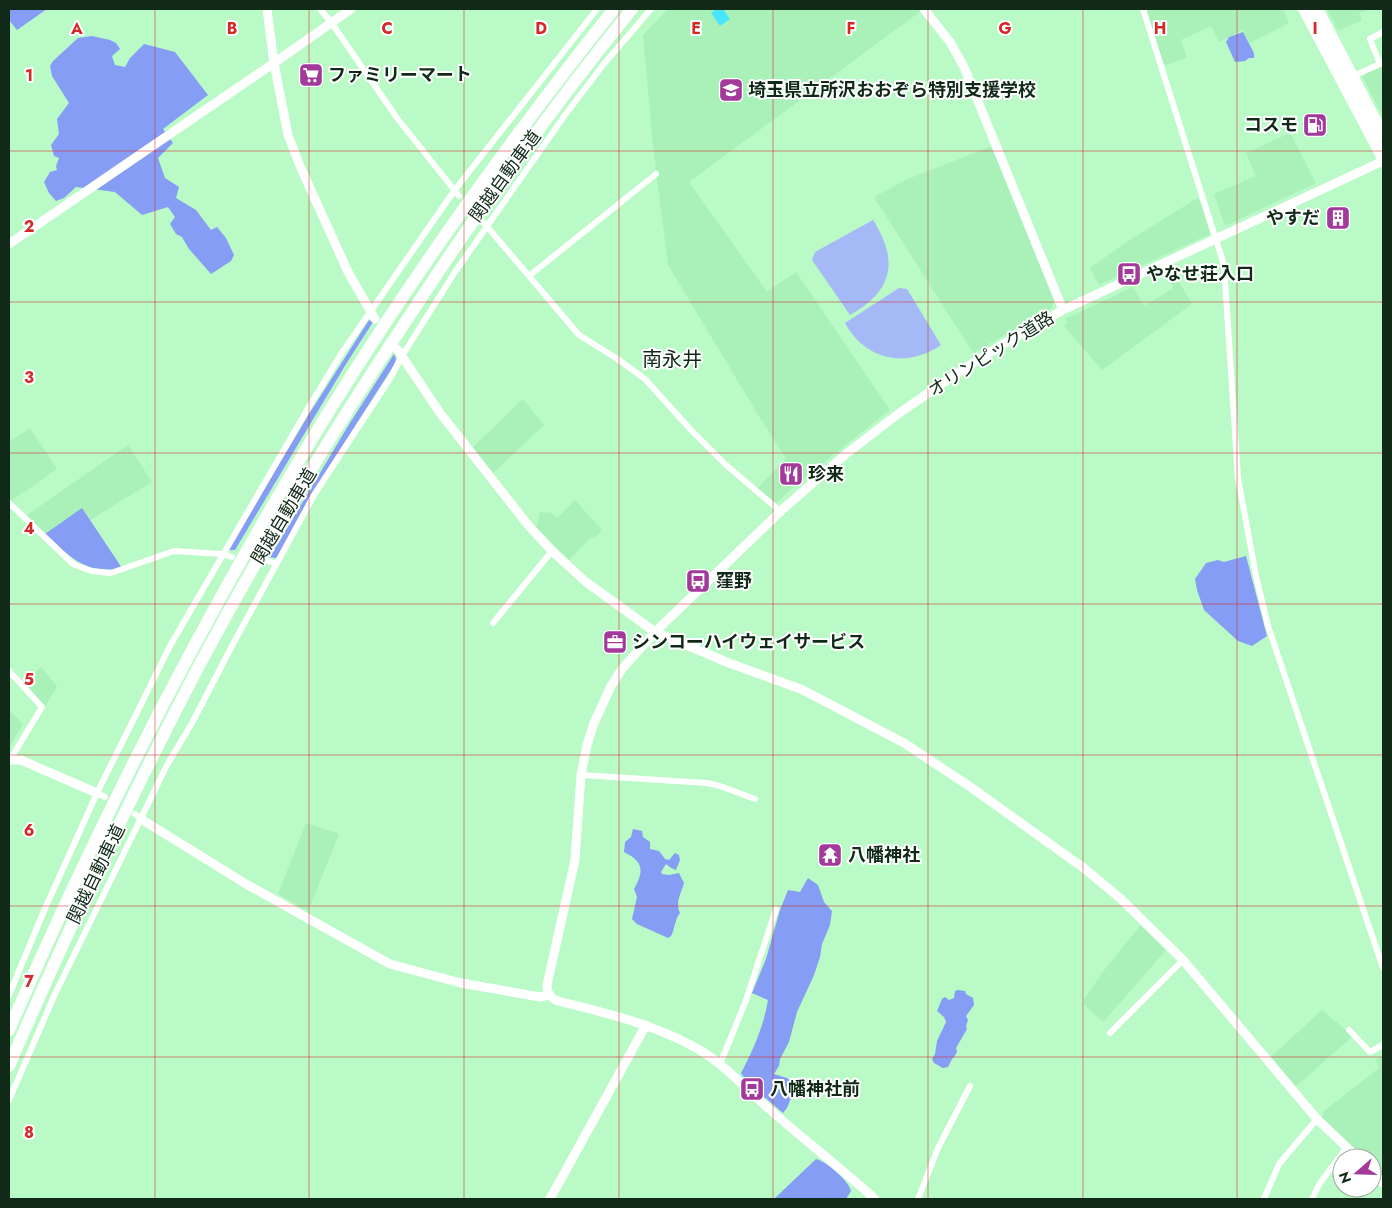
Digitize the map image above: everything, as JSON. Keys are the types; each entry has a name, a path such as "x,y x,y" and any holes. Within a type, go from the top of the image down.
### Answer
{"highway":[{"name":"関越自動車道","path":"9,1030 77,878 143,741 216,604 290,476 346,384 431,256 550,90 614,9"},
{"name":"関越自動車道","path":"9,1066 52,967 150,763 230,610 297,492 385,350 493,191 543,123 632,9"},
{"path":"1304,9 1383,160"},
{"path":"1317,9 1383,135"}],"street":[{"path":"267,9 274,63 288,135 348,272 373,316"},
{"path":"320,9 397,118 457,194"},
{"path":"9,244 350,9"},
{"path":"9,995 43,913 101,795 170,646 222,554 341,354 373,316 457,194 597,9"},
{"path":"9,1100 55,994 138,817 192,723 232,644 314,495 391,377 399,353 486,225 570,108 603,65 651,9"},
{"path":"924,9 950,42 964,67 1063,310"},
{"path":"1143,9 1224,265 1238,478 1256,576 1268,626 1383,968"},
{"path":"1353,76 1380,64 1370,39 1383,32"},
{"name":"オリンピック道路","path":"549,995 547,985 575,860 581,775 586,750 611,686 622,669 655,632 780,511 846,454 898,414 956,374 1013,338 1063,310 1383,160"},
{"path":"529,276 656,174"},
{"path":"486,225 579,335 645,379 725,464 780,511"},
{"path":"399,353 464,446 528,525 552,551 586,582 655,632 729,663 803,690 904,743 936,763 1086,870 1121,899 1183,960 1317,1118 1347,1147 1320,1183 1312,1199"},
{"path":"9,503 73,564 91,571 111,574 174,551 222,554 232,557"},
{"path":"493,623 552,551"},
{"path":"268,560 277,564"},
{"path":"9,671 42,707 9,760"},
{"path":"9,760 21,760 101,795"},
{"path":"581,775 707,783 755,799"},
{"path":"138,817 246,884 390,964 461,983 540,998 549,995 558,1001 646,1025 700,1050 720,1064 768,1108 875,1199"},
{"path":"720,1064 745,1002 776,908"},
{"path":"1110,1033 1183,960"},
{"path":"550,1199 646,1025"},
{"path":"1349,1030 1370,1052 1383,1045"},
{"path":"918,1199 938,1148 970,1086"},
{"path":"1264,1199 1279,1164 1317,1118"}],"shaded area":[{"path":"9,9 47,9 17,30 9,20"},
{"path":"668,9 920,9 921,11 689,182 767,292 796,272 890,410 800,481 776,503 757,489 786,459 668,265 653,146 643,35"},
{"path":"717,9 723,9 730,19 720,26 711,13"},
{"path":"1152,9 1283,9 1289,23 1250,43 1242,30 1219,42 1211,26 1181,40 1187,58 1165,65 1162,64 1146,12"},
{"path":"1327,9 1370,9 1359,13 1362,20 1338,31"},
{"path":"1243,32 1254,53 1254,58 1235,62 1226,42 1229,37"},
{"path":"92,36 116,43 120,49 112,56 115,65 125,67 130,58 144,44 175,52 208,95 163,129 173,143 158,158 165,178 179,187 176,198 196,210 211,230 217,227 226,238 234,255 231,261 211,274 189,249 182,237 176,234 170,224 175,217 168,207 142,215 115,192 76,187 64,198 56,201 49,193 44,182 50,172 57,170 56,166 59,158 54,156 51,145 59,134 57,119 69,103 52,76 50,66 78,38"},
{"path":"1383,66 1383,116 1363,78 1365,74"},
{"path":"1290,133 1316,183 1225,226 1214,194 1256,176 1246,153"},
{"path":"992,146 1054,300 1051,309 973,353 874,197 908,179"},
{"path":"1196,199 1199,199 1210,234 1099,285 1090,268 1125,243"},
{"path":"873,220 886,249 887,274 883,285 875,296 850,315 812,260 815,252"},
{"path":"1171,268 1192,304 1102,370 1064,326 1068,323 1065,319 1133,287 1144,306 1172,289 1173,286 1164,271"},
{"path":"899,288 907,289 941,345 914,357 887,357 875,353 853,336 845,323"},
{"path":"369,320 373,322 235,550 228,550 309,414"},
{"path":"394,354 396,359 394,365 311,495 278,557 270,557 348,426"},
{"path":"523,399 544,425 492,474 471,449"},
{"path":"30,428 57,469 11,501 9,498 9,442"},
{"path":"128,445 152,482 90,520 82,509 45,534 27,515"},
{"path":"575,500 601,531 594,538 590,538 569,560 535,526 538,523 540,512 552,513 557,518"},
{"path":"82,508 122,568 98,569 88,566 71,557 45,534"},
{"path":"1246,556 1267,636 1252,646 1238,641 1204,610 1195,579 1206,563 1218,560 1224,562"},
{"path":"41,667 57,686 45,707 24,682"},
{"path":"9,710 23,724 9,748"},
{"path":"306,823 339,834 308,911 278,894"},
{"path":"633,829 642,831 643,837 650,842 650,849 659,851 665,859 669,860 675,853 679,855 680,860 676,870 666,864 661,872 662,874 669,875 679,873 684,883 678,902 680,913 671,936 668,938 637,924 632,919 637,897 634,889 641,872 639,863 624,852 625,842 631,837"},
{"path":"808,878 818,885 824,902 832,911 830,925 822,944 814,975 797,1012 789,1042 774,1074 787,1078 796,1085 787,1108 783,1113 747,1082 741,1073 758,1038 764,1019 768,1000 752,993 766,959 780,910 788,890 800,892"},
{"path":"1141,925 1166,950 1103,1022 1084,1005 1084,999 1105,969"},
{"path":"955,991 965,991 966,994 973,998 974,1005 966,1016 968,1020 967,1029 956,1048 957,1052 948,1067 943,1068 934,1063 932,1059 935,1054 937,1041 946,1022 944,1017 937,1011 942,999 945,997 949,1000 954,998"},
{"path":"1322,1010 1353,1036 1295,1087 1271,1057"},
{"path":"1383,1055 1383,1178 1382,1148 1353,1148 1322,1118 1323,1112 1380,1067 1375,1060"},
{"path":"816,1159 831,1168 846,1182 851,1191 846,1199 774,1199"}],"place":[{"name":"ファミリーマート","path":"311,75"},
{"name":"埼玉県立所沢おおぞら特別支援学校","path":"731,90"},
{"name":"コスモ","path":"1315,125"},
{"name":"やすだ","path":"1338,218"},
{"name":"やなせ荘入口","path":"1129,274"},
{"name":"珍来","path":"791,474"},
{"name":"窪野","path":"698,581"},
{"name":"シンコーハイウェイサービス","path":"615,642"},
{"name":"八幡神社","path":"830,855"},
{"name":"八幡神社前","path":"752,1089"}],"district":[{"name":"南永井","path":"672,359"}]}
